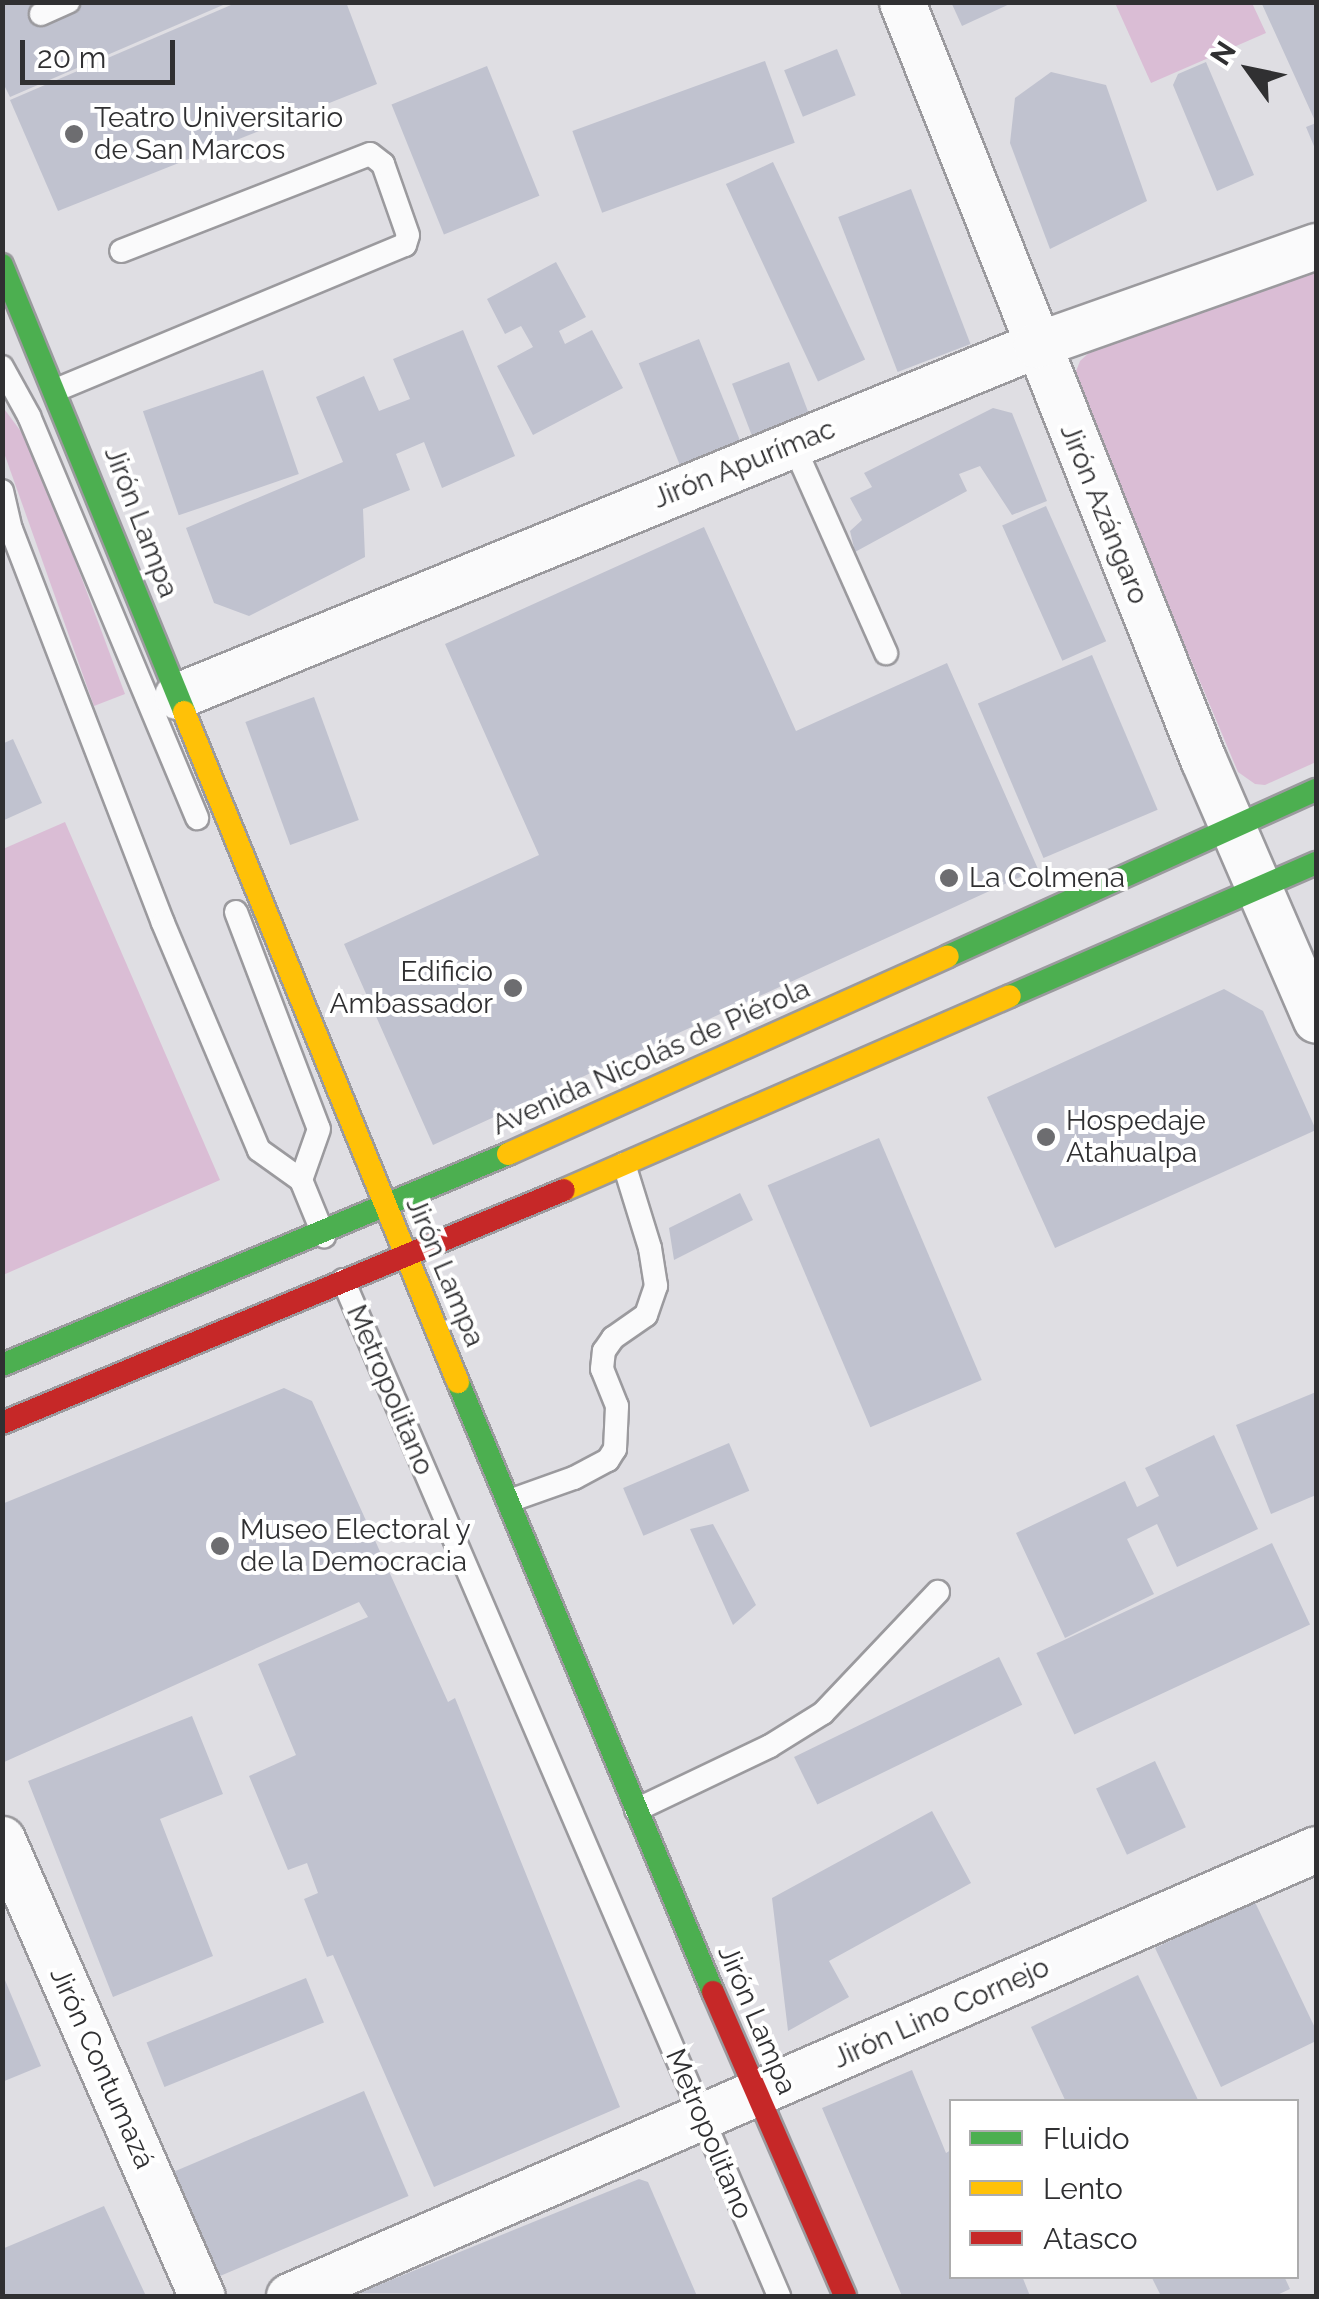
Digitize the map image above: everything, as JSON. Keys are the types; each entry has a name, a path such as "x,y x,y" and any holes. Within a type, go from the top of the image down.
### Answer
{"main road":[{"name":"Jirón Lampa","path":"2,265 406,1258 755,2094 845,2296"},
{"name":"Avenida Nicolás de Piérola","path":"2,1365 385,1206 1316,790"},
{"path":"2,1423 343,1280 406,1258 1316,864"}],"street":[{"name":"Jirón Azángaro","path":"902,2 1036,344 1258,889 1316,1020"},
{"name":"Jirón Apurímac","path":"177,696 1036,344 1316,246"},
{"name":"Jirón Contumazá","path":"2,1839 202,2296"},
{"name":"Jirón Lino Cornejo","path":"289,2296 1316,1848"}],"lane":[{"path":"41,14 68,2"},
{"path":"56,390 405,245 408,235 383,164 370,154 121,251"},
{"path":"2,367 30,416 207,840"},
{"path":"793,444 886,653"},
{"path":"2,491 11,528 163,923 259,1150 301,1180 319,1129 230,896"},
{"path":"509,1502 574,1478 608,1460 615,1449 617,1406 602,1369 604,1350 613,1338 646,1316 656,1286 650,1248 624,1164"},
{"name":"Metropolitano","path":"301,1180 778,2296"},
{"path":"636,1810 770,1746 823,1712 938,1592"}],"shaded area":[{"path":"1115,3 1252,3 1266,33 1151,83"},
{"path":"1316,266 1316,762 1265,785 1255,784 1238,772 1073,379 1080,361 1091,351"},
{"path":"2,406 25,437 46,483 125,694 94,706 3,450"},
{"path":"65,822 220,1180 3,1275 3,849"}],"building":[{"path":"2,2 230,2 10,97 2,81"},
{"path":"238,2 346,2 377,84 58,211 10,100"},
{"path":"951,2 1014,2 962,26"},
{"path":"1261,2 1316,2 1316,123"},
{"path":"837,49 856,95 803,117 784,70"},
{"path":"765,61 795,143 602,213 572,131"},
{"path":"1206,62 1254,175 1217,191 1173,85 1178,74"},
{"path":"487,66 539,196 444,234 392,105"},
{"path":"1051,72 1106,85 1147,201 1050,249 1010,143 1015,98"},
{"path":"1316,123 1316,151 1306,127"},
{"path":"773,162 865,360 818,382 726,184"},
{"path":"911,189 970,344 898,372 838,217"},
{"path":"556,262 586,317 559,331 565,344 592,330 623,388 533,435 497,366 533,347 521,326 505,334 487,299"},
{"path":"463,330 515,456 442,488 424,442 396,454 410,490 363,509 365,557 249,616 214,603 186,528 343,462 316,397 364,376 379,411 410,399 393,359"},
{"path":"699,339 741,444 681,468 639,363"},
{"path":"789,362 810,417 753,439 732,384"},
{"path":"263,370 299,474 179,515 143,411"},
{"path":"993,408 1012,413 1047,501 1012,515 980,466 959,474 967,491 855,552 850,531 862,520 850,498 872,487 864,473"},
{"path":"1046,506 1106,641 1062,661 1002,526"},
{"path":"704,527 796,731 947,663 1038,869 433,1145 344,944 539,855 445,644"},
{"path":"1092,655 1158,810 1044,858 978,703"},
{"path":"314,697 359,820 290,845 245,722"},
{"path":"13,739 42,803 2,821 2,744"},
{"path":"1224,989 1263,1011 1316,1130 1055,1248 987,1097"},
{"path":"879,1138 982,1380 870,1427 768,1185"},
{"path":"740,1193 753,1220 674,1260 669,1228"},
{"path":"284,1388 312,1401 448,1702 455,1698 620,2107 434,2187 333,1955 327,1957 304,1899 318,1893 307,1863 288,1870 249,1776 296,1755 258,1664 368,1617 359,1602 2,1763 2,1504"},
{"path":"1316,1392 1316,1495 1271,1514 1236,1425"},
{"path":"1214,1435 1258,1529 1177,1567 1157,1524 1127,1539 1154,1594 1065,1638 1016,1533 1125,1481 1137,1507 1159,1496 1145,1468"},
{"path":"729,1443 749,1491 643,1536 623,1488"},
{"path":"713,1524 756,1605 733,1625 690,1529"},
{"path":"1272,1543 1310,1625 1074,1734 1036,1653"},
{"path":"999,1657 1022,1705 817,1805 794,1757"},
{"path":"192,1716 223,1794 160,1819 213,1956 113,1997 28,1781"},
{"path":"1155,1761 1186,1827 1127,1855 1096,1788"},
{"path":"932,1811 971,1883 829,1961 849,1997 788,2031 772,1898"},
{"path":"1254,1900 1316,2030 1316,2041 1221,2087 1155,1948"},
{"path":"2,1973 41,2066 2,2082"},
{"path":"1138,1975 1198,2099 1065,2099 1031,2027"},
{"path":"306,1978 324,2023 165,2087 147,2042"},
{"path":"912,2070 946,2153 949,2151 949,2279 1023,2279 1030,2296 902,2296 822,2108"},
{"path":"364,2091 409,2196 219,2276 174,2171"},
{"path":"639,2179 648,2182 697,2296 359,2293"},
{"path":"104,2206 146,2296 2,2296 2,2249"},
{"path":"1152,2279 1285,2279 1290,2289 1275,2296 1161,2296"}],"traffic: fast":[{"path":"2,265 184,712"},
{"path":"948,956 1316,790"},
{"path":"1010,996 1316,863"},
{"path":"2,1365 508,1154"},
{"path":"458,1382 713,1992"}],"traffic: slow":[{"path":"184,712 458,1382"},
{"path":"508,1154 948,956"},
{"path":"564,1190 1010,996"}],"traffic: jam":[{"path":"2,1423 564,1190"},
{"path":"713,1992 845,2296"}],"place":[{"name":"Teatro Universitario de San Marcos","path":"74,134"},
{"name":"La Colmena","path":"949,878"},
{"name":"Edificio Ambassador","path":"513,988"},
{"name":"Hospedaje Atahualpa","path":"1046,1137"},
{"name":"Museo Electoral y de la Democracia","path":"220,1546"}]}
